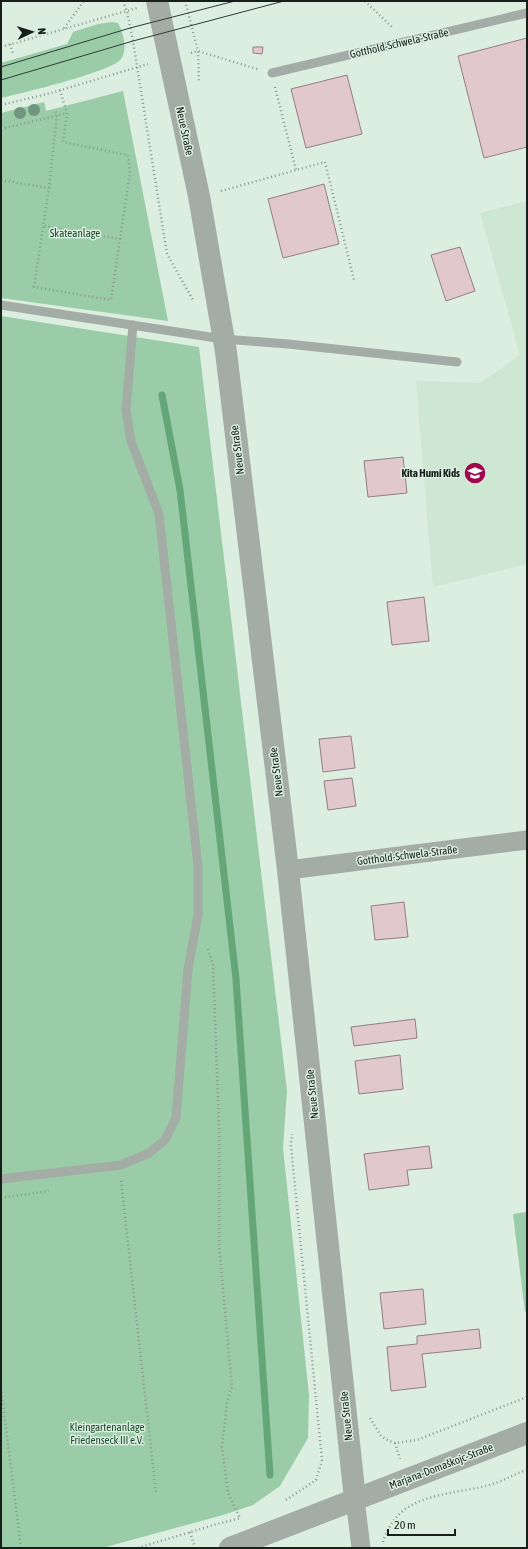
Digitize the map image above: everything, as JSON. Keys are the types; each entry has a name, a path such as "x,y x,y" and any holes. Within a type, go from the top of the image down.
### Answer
{"street":[{"name":"Neue Straße","path":"157,1 199,196 213,338 288,870 361,1548"},
{"name":"Gotthold-Schwela-Straße","path":"288,870 527,840"},
{"name":"Marjana-Domaškojc-Straße","path":"230,1548 527,1433"}],"lane":[{"name":"Gotthold-Schwela-Straße","path":"272,73 527,13"},
{"path":"1,305 213,338 288,344 457,362"},
{"path":"1,1179 121,1165 149,1153 165,1140 176,1118 188,969 198,915 198,866 159,514 131,441 126,410 133,325"}],"path":[{"path":"63,28 84,1"},
{"path":"122,1 133,41 167,254 213,338"},
{"path":"1,47 63,28 126,12 157,1"},
{"path":"365,1 406,41"},
{"path":"10,44 13,53"},
{"path":"272,73 296,170"},
{"path":"55,109 57,115 49,188 34,287 110,300 130,173 128,155 63,142 66,113 60,90"},
{"path":"1,105 51,93"},
{"path":"1,128 66,113"},
{"path":"218,192 325,162 354,280"},
{"path":"1,180 49,188"},
{"path":"44,226 120,239"},
{"path":"198,915 213,964 219,1127 219,1246 232,1387 227,1402 222,1447 228,1494 240,1518"},
{"path":"120,1178 156,1493"},
{"path":"1,1388 21,1548"},
{"path":"369,1416 381,1436 395,1443 418,1440 527,1397"},
{"path":"285,1501 316,1480 322,1460 318,1416"},
{"path":"382,1548 383,1539 393,1520 400,1512 414,1504 434,1497 496,1483 527,1470"},
{"path":"138,1548 190,1532 248,1517"},
{"path":"190,1532 194,1545"}],"shaded area":[{"name":"Kita Humi Kids","path":"527,201 527,564 433,587 416,381 480,383 520,355 480,213"}],"green space":[{"path":"112,22 118,23 122,31 124,46 121,59 114,64 65,82 1,98 1,63 67,44 73,32 98,24"},
{"name":"Skateanlage","path":"123,91 168,321 1,298 1,113 44,102 46,111"},
{"name":"Kleingartenanlage Friedenseck III e.V.","path":"1,316 199,347 287,1091 283,1148 309,1395 308,1438 280,1486 253,1505 223,1515 102,1548 1,1548"},
{"path":"527,1212 527,1311 525,1312 513,1214"}],"building":[{"path":"527,38 527,147 484,158 458,56"},
{"path":"253,47 263,47 262,54 253,53"},
{"path":"347,75 362,134 306,148 291,89"},
{"path":"324,184 339,244 283,258 268,199"},
{"path":"460,247 475,291 446,301 431,255"},
{"path":"403,457 407,493 368,497 364,461"},
{"path":"424,597 429,641 392,645 387,602"},
{"path":"351,736 355,768 323,772 319,739"},
{"path":"352,778 356,806 328,810 324,781"},
{"path":"404,902 408,937 375,940 371,906"},
{"path":"415,1019 417,1038 354,1046 351,1027"},
{"path":"400,1055 403,1089 359,1094 355,1061"},
{"path":"429,1146 432,1168 407,1170 409,1185 369,1190 364,1154"},
{"path":"423,1289 426,1324 384,1329 380,1293"},
{"path":"479,1329 481,1348 422,1354 426,1387 391,1391 387,1347 417,1344 417,1336"}],"waterway":[{"path":"162,395 180,490 236,979 270,1475"}],"tram line":[{"path":"1,67 130,28 235,1"},
{"path":"1,80 133,41 284,1"}],"place":[{"name":"Kita Humi Kids","path":"475,473"}]}
